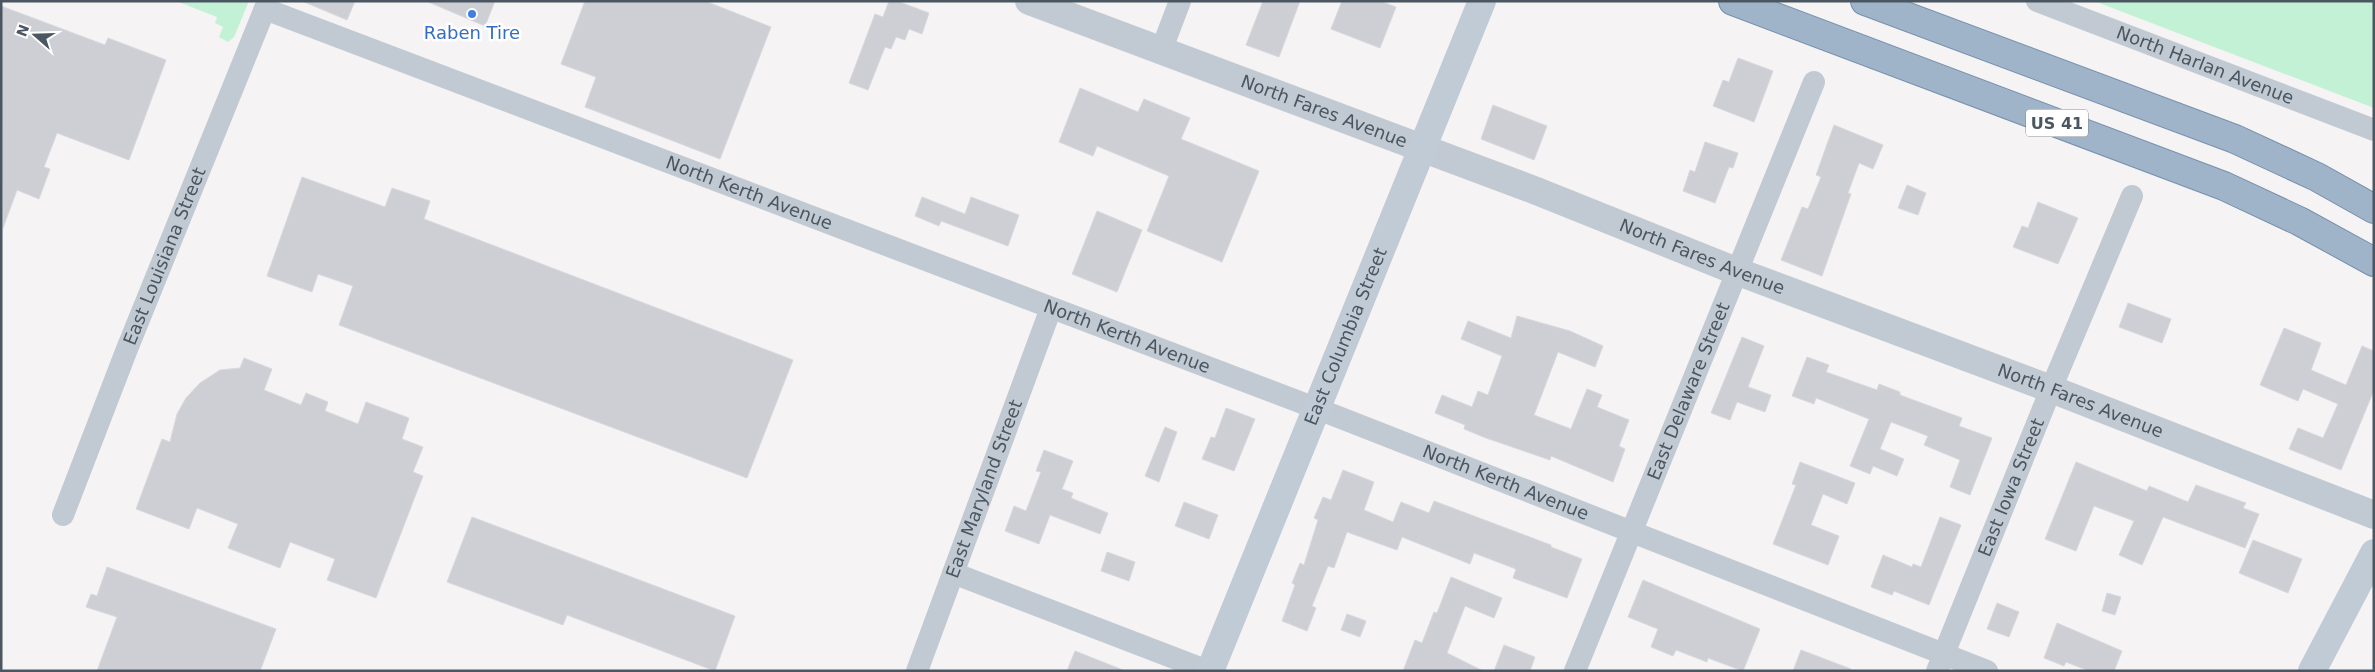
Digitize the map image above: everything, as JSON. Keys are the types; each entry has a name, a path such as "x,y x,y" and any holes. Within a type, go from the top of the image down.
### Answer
{"highway":[{"name":"US 41","path":"1733,1 2224,186 2299,220 2374,262"},
{"name":"US 41","path":"1865,1 2242,143 2317,177 2374,209"}],"main road":[{"name":"East Columbia Street","path":"1209,671 1318,410 1421,148 1482,1"},
{"path":"2312,671 2374,553"}],"street":[{"name":"North Fares Avenue","path":"1029,1 1534,190 1736,271 2051,389 2374,516"},
{"path":"1161,51 1180,1"},
{"name":"North Harlan Avenue","path":"2037,1 2374,130"},
{"name":"North Kerth Avenue","path":"267,5 1631,531 1940,662 1987,671"},
{"name":"East Louisiana Street","path":"64,515 127,349 267,5"},
{"name":"East Delaware Street","path":"1575,671 1814,82"},
{"name":"East Iowa Street","path":"1940,662 2132,196"},
{"name":"East Maryland Street","path":"917,671 1051,308"},
{"path":"953,573 1209,671"}],"green space":[{"path":"176,1 249,1 234,37 228,42 219,37 223,27 215,23 217,17"},
{"path":"2094,1 2374,1 2374,108"}],"building":[{"path":"302,1 355,1 347,20"},
{"name":"Raben Tire","path":"426,1 495,1 485,26"},
{"path":"585,1 705,1 771,27 720,159 585,107 596,77 561,64"},
{"path":"889,1 897,1 929,13 922,34 909,29 905,40 896,37 891,49 885,47 868,90 849,83 875,14 883,17"},
{"path":"1263,1 1300,1 1279,57 1246,45"},
{"path":"1342,1 1380,1 1396,7 1380,48 1331,29"},
{"path":"1,6 105,45 108,38 166,60 129,160 57,133 44,167 50,169 39,199 17,190 3,228"},
{"path":"1738,58 1773,71 1754,122 1713,106 1723,80 1729,82"},
{"path":"1080,88 1138,112 1144,99 1190,118 1181,139 1259,171 1222,262 1147,231 1169,176 1097,146 1093,156 1059,142"},
{"path":"1493,105 1547,126 1534,160 1481,139"},
{"path":"1834,125 1883,145 1873,169 1859,163 1848,193 1851,194 1822,276 1781,260 1802,207 1808,209 1821,177 1816,175"},
{"path":"1705,142 1738,153 1733,168 1729,167 1715,203 1683,191 1690,170 1695,172"},
{"path":"302,177 385,207 392,188 430,201 424,219 793,360 747,478 339,325 353,286 318,274 312,292 267,276"},
{"path":"1907,185 1926,193 1918,215 1898,208"},
{"path":"922,197 965,214 971,197 1019,215 1008,246 941,221 939,226 915,216"},
{"path":"2038,202 2078,218 2058,264 2013,247 2022,226 2028,228"},
{"path":"1097,211 1142,230 1117,292 1072,274"},
{"path":"2128,303 2171,319 2162,343 2119,327"},
{"path":"1517,316 1570,331 1603,346 1595,367 1558,352 1534,415 1571,429 1587,389 1602,395 1597,407 1629,420 1619,446 1625,449 1613,482 1551,456 1550,460 1486,438 1464,429 1465,425 1435,413 1442,395 1472,407 1478,391 1488,395 1502,356 1461,339 1468,321 1511,338"},
{"path":"2284,328 2321,343 2311,370 2346,385 2362,346 2374,351 2374,390 2341,470 2289,449 2298,428 2323,438 2338,404 2303,389 2298,401 2260,385"},
{"path":"1742,337 1764,346 1748,387 1771,395 1765,412 1737,402 1730,420 1711,413"},
{"path":"1807,357 1829,365 1826,372 1877,390 1879,384 1900,392 1900,395 1962,418 1959,426 1992,438 1970,495 1950,487 1960,460 1924,445 1928,436 1891,422 1880,449 1904,459 1897,476 1873,466 1870,474 1850,466 1869,419 1816,398 1814,404 1792,396"},
{"path":"244,358 272,369 264,390 301,405 306,393 328,402 325,411 358,424 366,402 409,418 402,439 423,447 413,472 423,476 376,598 327,580 335,559 290,542 280,568 228,548 238,524 197,508 189,529 136,509 162,439 170,442 177,414 186,398 200,383 220,370 240,368"},
{"path":"1226,408 1255,419 1234,471 1202,459 1211,437 1215,438"},
{"path":"1165,427 1177,432 1159,482 1145,476"},
{"path":"1044,450 1073,461 1062,489 1073,493 1071,498 1108,513 1100,534 1050,515 1039,544 1005,531 1014,506 1026,511 1041,472 1036,471"},
{"path":"1800,462 1855,483 1847,504 1823,494 1811,525 1839,536 1828,565 1773,544 1796,485 1792,484"},
{"path":"2076,462 2147,491 2149,486 2188,502 2196,485 2246,503 2243,508 2259,514 2245,548 2163,517 2142,565 2119,555 2134,521 2094,506 2076,551 2045,539"},
{"path":"1343,470 1374,482 1364,510 1393,522 1401,502 1429,513 1434,501 1551,545 1551,547 1582,559 1567,598 1513,578 1516,569 1474,553 1470,564 1402,537 1397,550 1347,532 1334,568 1328,566 1312,606 1316,608 1307,631 1282,621 1295,585 1292,583 1300,563 1304,565 1318,520 1314,518 1323,497 1331,500"},
{"path":"1184,502 1218,515 1209,539 1175,526"},
{"path":"472,517 735,616 715,671 567,615 563,625 447,582"},
{"path":"1940,517 1961,525 1929,605 1894,591 1892,595 1871,587 1883,555 1912,567 1913,564 1921,567"},
{"path":"2253,540 2302,559 2288,593 2239,573"},
{"path":"1107,552 1135,562 1129,581 1101,571"},
{"path":"107,567 276,629 260,671 97,671 117,617 86,607 91,594 97,596"},
{"path":"1451,577 1502,598 1494,618 1465,606 1447,653 1483,671 1403,671 1415,640 1422,643 1434,612 1437,613"},
{"path":"1643,580 1760,629 1743,671 1708,658 1707,662 1676,650 1673,656 1651,647 1658,629 1628,617"},
{"path":"2107,593 2121,597 2115,615 2102,611"},
{"path":"1997,603 2019,612 2009,637 1987,629"},
{"path":"1347,614 1366,621 1360,637 1341,630"},
{"path":"2057,623 2122,651 2114,671 2089,671 2066,662 2064,666 2044,658"},
{"path":"1504,645 1535,657 1530,671 1494,671"},
{"path":"1801,650 1851,669 1851,671 1793,671"},
{"path":"1075,651 1123,670 1123,671 1067,671"}],"place":[{"name":"Raben Tire","path":"472,14"}]}
